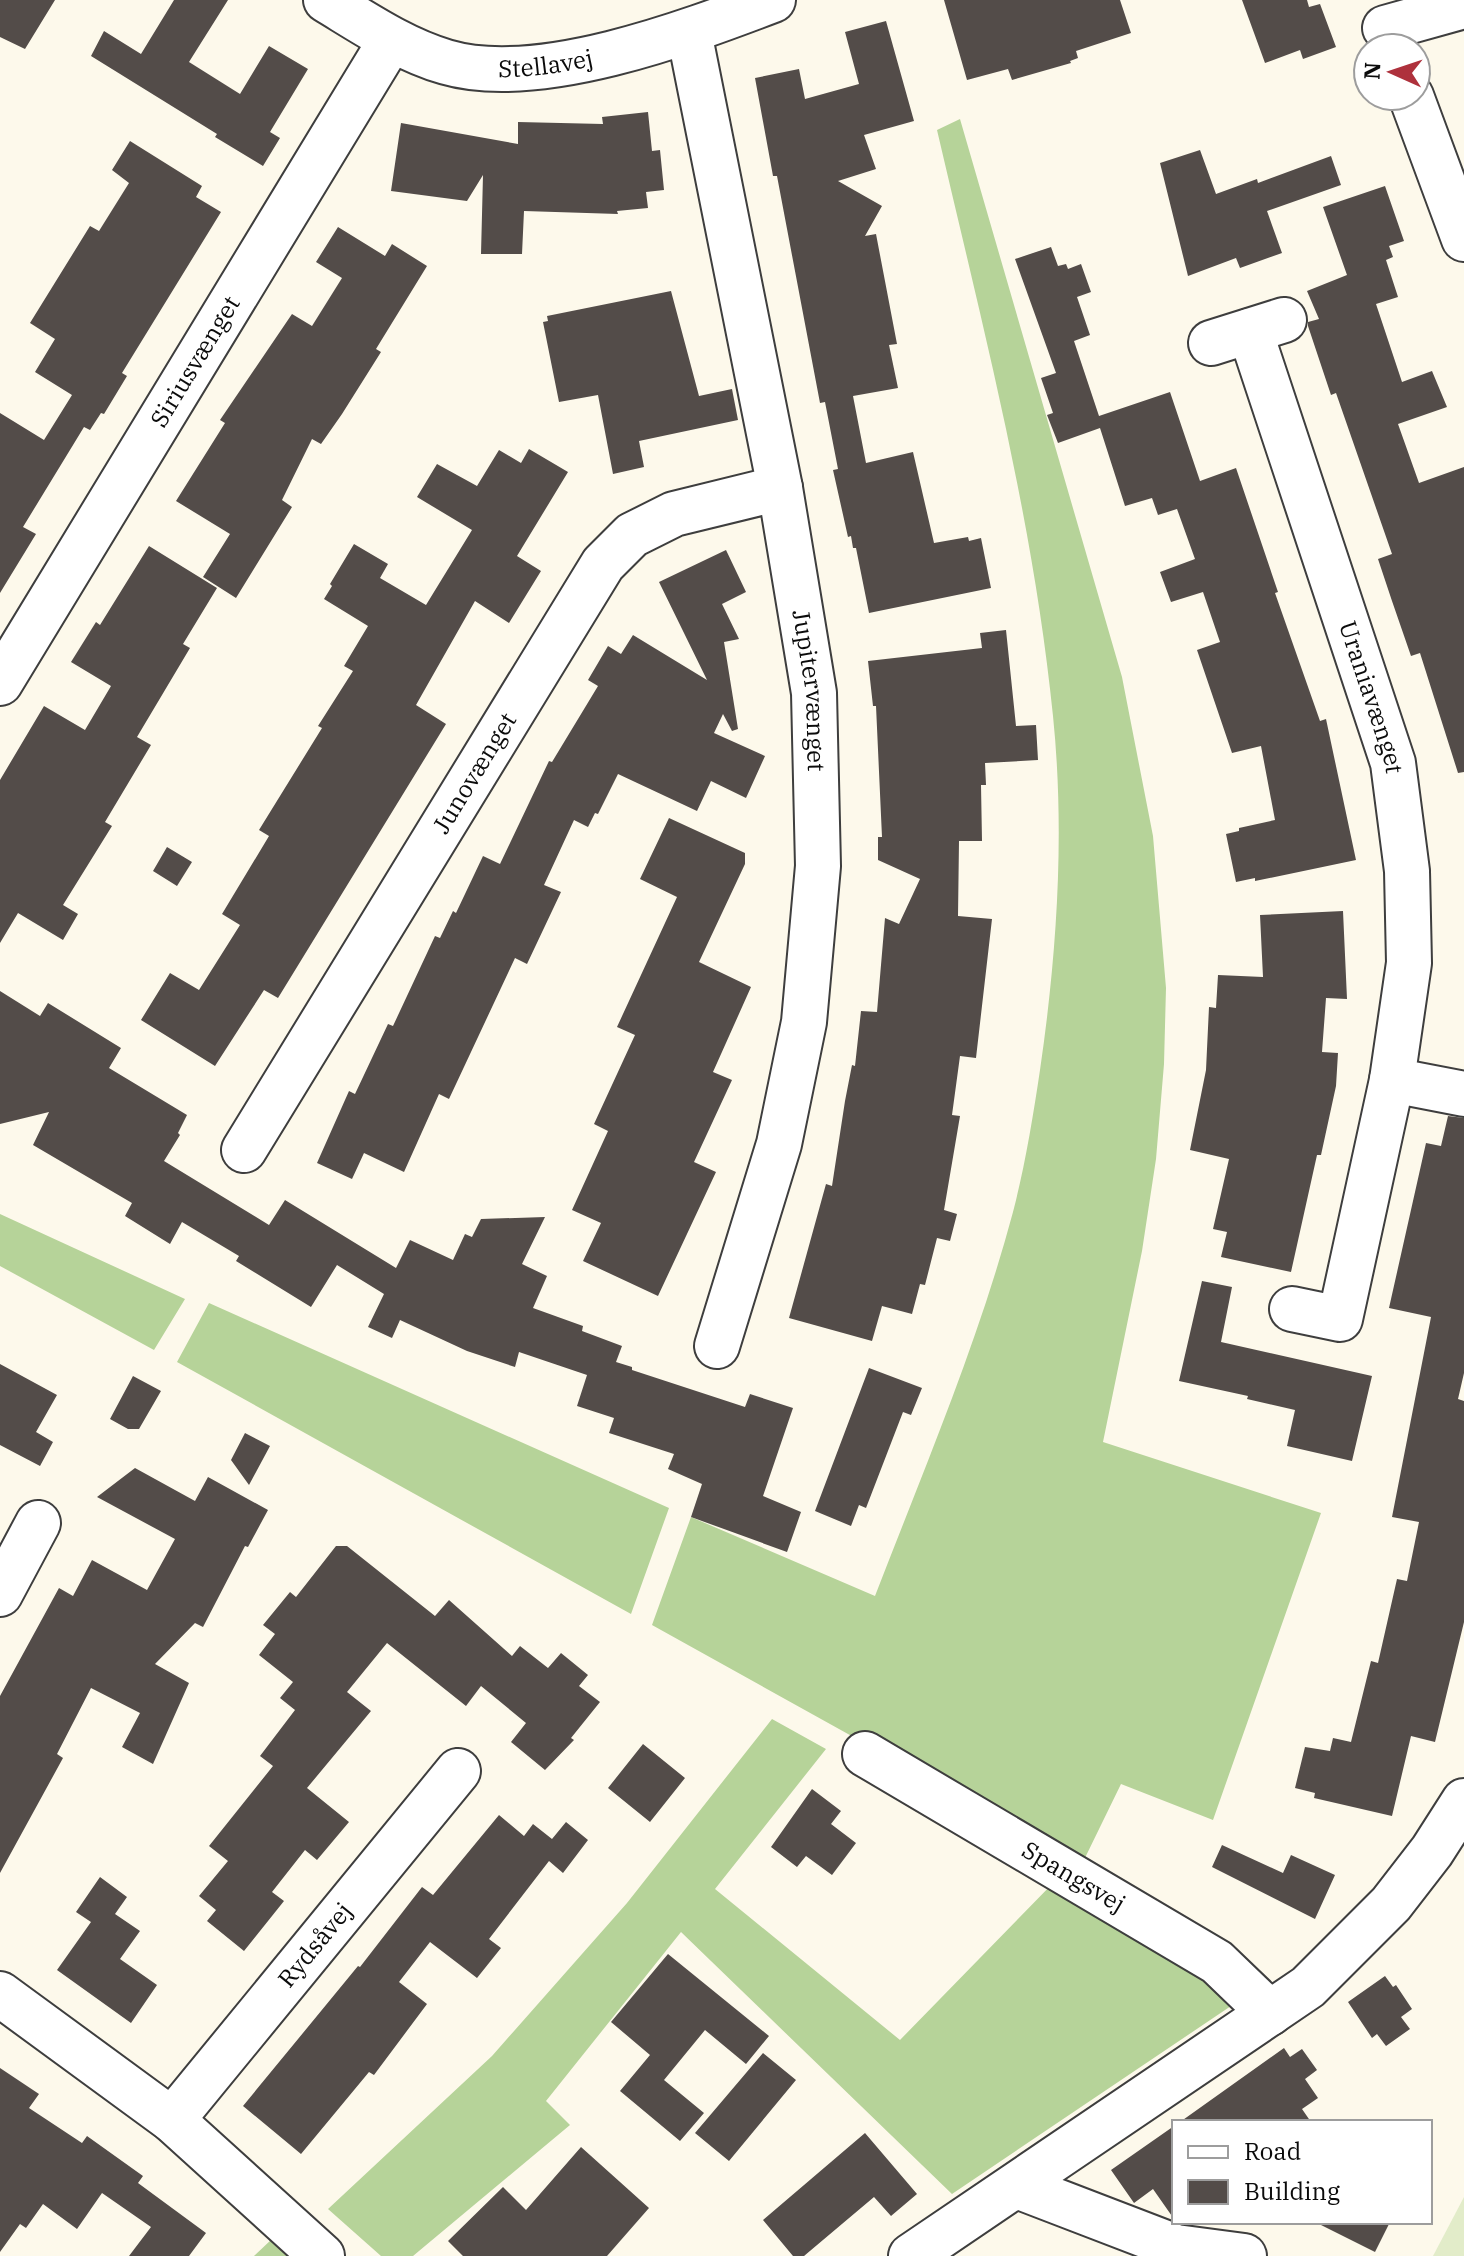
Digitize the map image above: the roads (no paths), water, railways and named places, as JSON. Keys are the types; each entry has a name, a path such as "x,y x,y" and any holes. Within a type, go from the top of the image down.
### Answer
{"street":[{"name":"Stellavej","path":"326,0 391,40 447,62 497,69 555,66 689,32 773,0"},
{"path":"1385,25 1464,6"},
{"name":"Jupitervænget","path":"689,32 780,488 814,693 818,866 804,1022 779,1144 717,1346"},
{"name":"Siriusvænget","path":"0,683 391,40"},
{"path":"1417,112 1464,239"},
{"name":"Uraniavænget","path":"1248,331 1393,763 1407,871 1409,963 1392,1080 1340,1319 1292,1309"},
{"name":"Junovænget","path":"244,1150 603,564 632,535 674,514 780,488"},
{"path":"1392,1080 1464,1094"},
{"path":"0,1594 38,1523"},
{"name":"Spangsvej","path":"865,1754 1217,1962 1270,2013"},
{"name":"Rydsåvej","path":"172,2120 458,1771"},
{"path":"911,2256 1316,1980 1391,1904 1432,1851 1464,1801"},
{"path":"0,1994 172,2120 322,2256"},
{"path":"1017,2186 1176,2247 1244,2256"}]}
